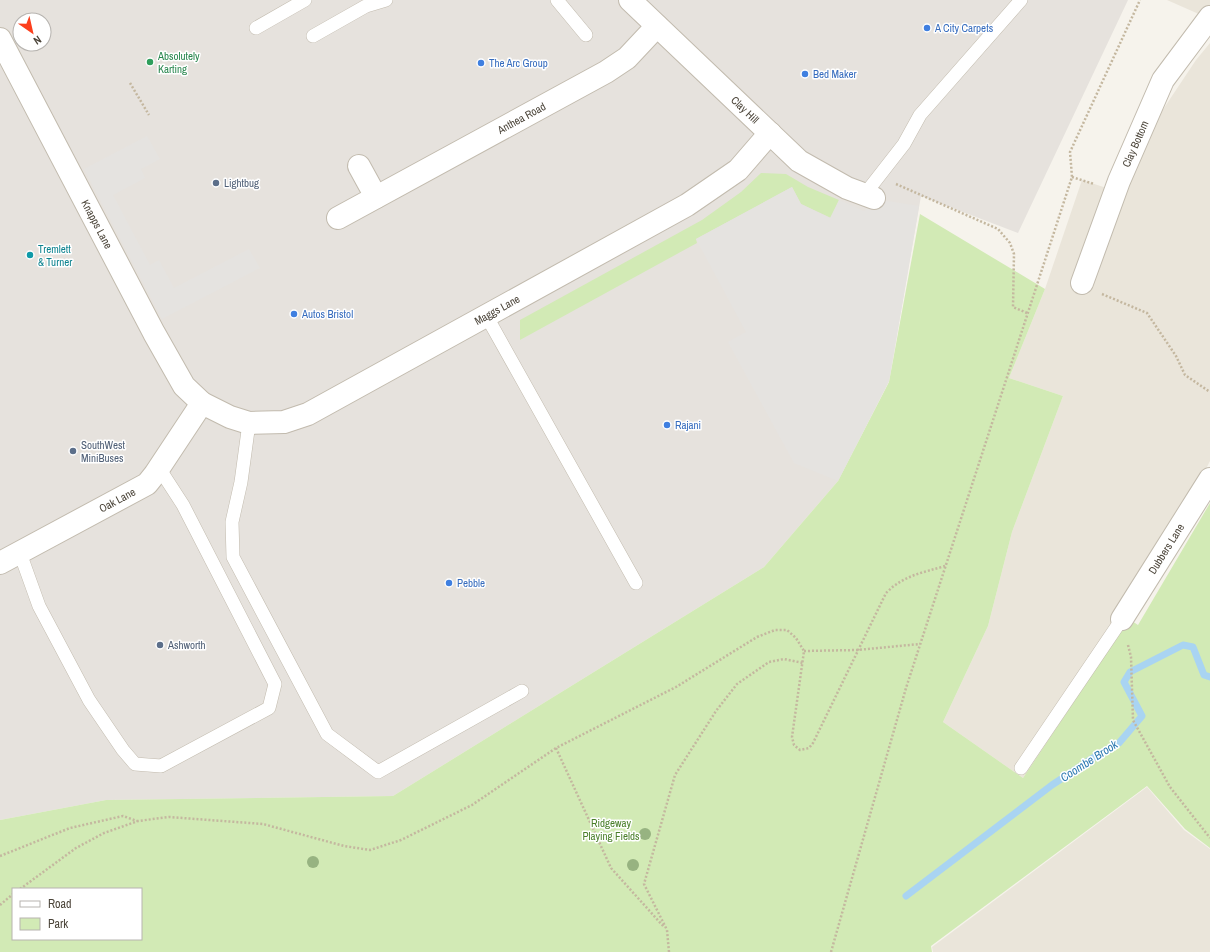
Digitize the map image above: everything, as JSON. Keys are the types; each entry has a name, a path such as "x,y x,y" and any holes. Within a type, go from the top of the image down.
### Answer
{"street":[{"name":"Clay Hill","path":"630,0 799,161 847,188 870,196"},
{"name":"Clay Bottom","path":"1082,283 1119,181 1163,80 1210,17"},
{"name":"Anthea Road","path":"338,218 612,69 627,58 657,26"},
{"name":"Knapps Lane","path":"0,39 157,339 184,386 202,403"},
{"name":"Maggs Lane","path":"202,403 230,417 249,423 284,422 308,414 487,317 704,195 738,170 770,133"},
{"path":"359,166 376,198"},
{"name":"Oak Lane","path":"0,563 147,484 202,403"},
{"name":"Dubbers Lane","path":"1122,618 1210,479"}],"lane":[{"path":"256,28 305,0"},
{"path":"313,36 366,6 386,0"},
{"path":"557,0 586,35"},
{"path":"870,196 904,144 920,115 1021,0"},
{"path":"487,317 636,584"},
{"path":"249,423 241,482 232,522 233,557 327,734 378,772 522,691"},
{"path":"20,553 39,606 89,700 123,750 135,764 161,766 269,708 275,684 183,506 159,468"},
{"path":"1021,768 1122,618"}],"path":[{"path":"831,952 906,688 1072,177 1070,152 1140,0"},
{"path":"130,83 149,115"},
{"path":"870,196 881,187 897,184 998,229 1010,243 1014,254 1013,307 1027,313"},
{"path":"1082,283 1096,292 1147,313 1176,356 1185,375 1210,392"},
{"path":"21,888 76,848 104,832 138,821 169,817 264,824 344,846 370,850 401,840 472,805 556,748 676,687 763,635 775,630 787,630 796,638 804,650 792,737 794,745 800,750 809,748 813,743 886,593 896,582 909,576 945,566"},
{"path":"1122,618 1131,657 1133,720 1170,787 1210,838"},
{"path":"804,650 858,650 920,644"},
{"path":"669,952 667,930 644,884 675,775 716,711 737,684 769,662 784,660 803,662"},
{"path":"556,748 611,868 667,930"},
{"path":"0,856 70,828 123,816 138,821"},
{"path":"0,905 12,895"}],"shaded area":[{"path":"0,0 1128,0 1018,233 921,196 889,381 838,481 764,567 393,796 106,800 0,820"},
{"path":"1167,0 1210,0 1210,19"},
{"path":"1210,43 1210,461 1129,619 1023,778 943,722 988,626 1012,532 1063,396 1009,378 1045,289 1082,180 1122,193 1162,111 1196,60"},
{"path":"147,136 160,159 141,169 145,178 113,195 150,265 159,260 174,288 249,249 260,268 162,319 84,169"},
{"path":"792,187 801,204 830,218 839,200 864,211 881,200 919,206 889,381 838,481 794,463 728,342 746,332 696,239"},
{"path":"1147,787 1184,830 1210,849 1210,952 933,952 932,947"}],"green space":[{"path":"761,173 786,174 808,187 839,200 831,218 801,204 792,187 696,239 697,243 520,340 520,320 702,220 741,192"},
{"name":"Ridgeway Playing Fields","path":"920,214 1045,289 1009,378 1063,396 1012,532 988,626 943,722 1023,778 1129,619 1138,625 1210,503 1210,848 1185,829 1147,786 931,946 932,952 0,952 0,820 106,800 393,796 764,567 838,481 889,382"}],"waterway":[{"name":"Coombe Brook","path":"906,896 1052,785 1099,754 1119,743 1142,716 1124,682 1130,672 1183,645 1193,647 1204,675 1210,677"}],"place":[{"name":"A City Carpets","path":"927,28"},
{"name":"Absolutely Karting","path":"150,62"},
{"name":"The Arc Group","path":"481,63"},
{"name":"Bed Maker","path":"805,74"},
{"name":"Lightbug","path":"216,183"},
{"name":"Tremlett & Turner","path":"30,255"},
{"name":"Autos Bristol","path":"294,314"},
{"name":"Rajani","path":"667,425"},
{"name":"SouthWest MiniBuses","path":"73,451"},
{"name":"Pebble","path":"449,583"},
{"name":"Ashworth","path":"160,645"}]}
